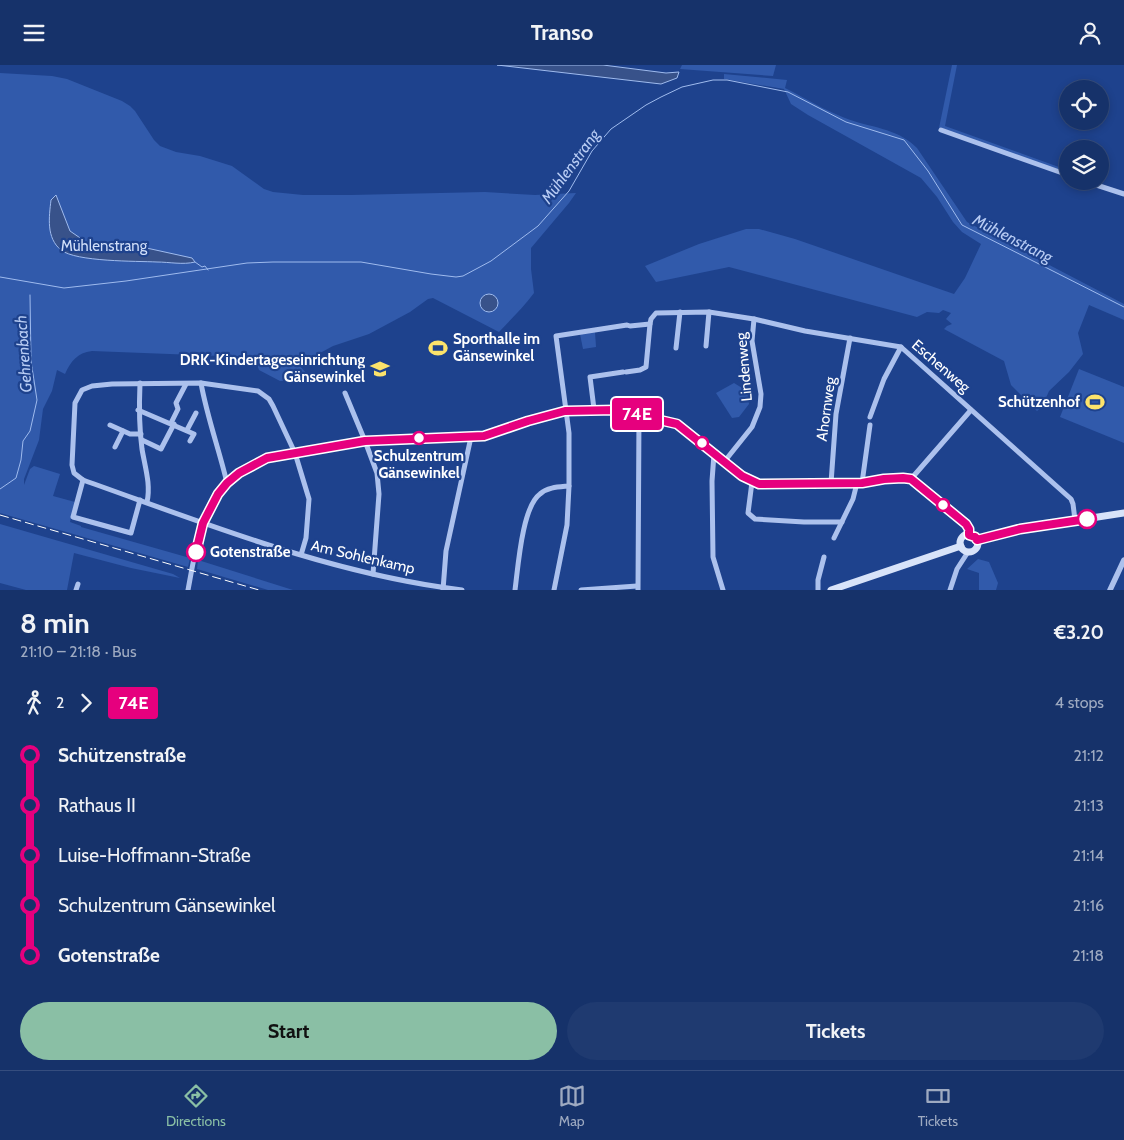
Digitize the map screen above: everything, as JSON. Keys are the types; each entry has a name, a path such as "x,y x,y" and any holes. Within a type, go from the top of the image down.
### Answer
{"main road":[{"path":"977,540 1001,532 1124,513"},
{"path":"961,546 962,538 969,535 977,540"},
{"path":"961,546 968,552 976,548 977,540"},
{"path":"831,590 961,546"}],"street":[{"path":"941,130 1059,172"},
{"path":"1109,189 1124,194"},
{"path":"676,348 680,312"},
{"path":"706,346 709,312"},
{"name":"Eschenweg","path":"650,324 651,319 656,313 709,312 901,347 1071,499 1075,520"},
{"name":"Lindenweg","path":"724,462 752,427 760,407 761,394 752,341 754,319"},
{"path":"554,590 568,525 569,486 568,433 556,336 627,325 650,324 646,367 590,377 594,409"},
{"name":"Ahornweg","path":"831,483 836,414 850,338"},
{"path":"870,417 884,379 901,347"},
{"path":"140,383 138,410 150,492 147,503"},
{"path":"203,523 83,479 74,473 72,465 76,403 82,390 92,386 140,383 201,383 258,391 265,395 273,406 295,453 309,499 306,538 301,555"},
{"path":"201,383 206,411 221,457 227,483"},
{"path":"110,425 130,435 141,437 161,449 178,409 176,403 186,384"},
{"path":"345,393 377,473 379,495 373,574"},
{"path":"138,410 194,434 190,441"},
{"path":"188,590 203,523 211,503 227,483 239,473 267,458 365,441 471,437 496,433 528,421 565,411 616,410 677,424 742,476 759,484 859,483 884,479 911,479 966,524 969,529 969,535"},
{"path":"911,479 971,410"},
{"path":"187,430 196,413"},
{"path":"581,590 637,588 639,414"},
{"path":"834,538 859,483 870,425"},
{"path":"115,447 123,431"},
{"path":"443,589 446,551 471,437"},
{"path":"714,454 712,481 713,557 723,590"},
{"path":"83,479 73,517 131,533 140,500"},
{"path":"752,482 748,513 754,519 842,522"},
{"path":"515,590 520,549 530,508 535,498 551,488 569,486"},
{"name":"Am Sohlenkamp","path":"203,523 301,555 373,574 443,589 462,590"},
{"path":"950,590 957,569 968,552"},
{"path":"818,590 818,580 824,557"},
{"path":"1110,590 1124,560"},
{"path":"76,590 78,584"}],"green space":[{"path":"682,65 776,65 773,76 680,69"},
{"path":"952,65 957,65 945,126 1059,167 1059,171 939,128"},
{"name":"Mühlenstrang","path":"0,73 52,76 67,79 122,101 135,111 160,146 232,166 264,189 273,192 303,195 485,192 535,195 576,193 531,248 534,293 499,332 433,298 428,299 410,312 369,334 333,346 309,359 294,359 312,380 280,381 259,370 256,362 247,357 92,351 75,358 65,374 57,370 52,391 43,409 39,440 24,479 24,485 30,469 34,466 60,474 53,496 75,502 70,522 81,527 190,558 188,567 0,513"},
{"path":"724,74 787,80 785,88 830,111 845,118 892,132 909,141 917,148 967,222 1124,304 1124,320 1089,305 1078,333 1083,354 1069,372 1049,391 1042,407 1037,411 1011,385 1004,361 944,329 952,324 946,319 951,313 943,310 939,313 927,312 917,317 729,267 656,282 645,266 699,244 746,229 759,229 795,239 954,294 965,278 981,244 962,232 921,178 791,104 784,89 724,79"},
{"path":"595,332 596,347 583,349 580,334"},
{"name":"Schützenhof","path":"1079,369 1124,387 1124,443 1060,417"},
{"path":"734,383 747,391 749,404 739,417 732,418 716,393"},
{"path":"0,524 173,574 180,578 131,568 74,553 67,590 26,590 0,583"},
{"path":"978,559 989,562 998,583 996,590 979,590 979,573 967,569"},
{"path":"198,560 293,590 268,590 197,569"}],"shaded area":[{"path":"497,65 603,65 666,73 679,72 677,78 661,84"},
{"path":"56,195 70,231 86,242 142,247 192,258 195,262 107,260 69,254 56,245 51,233 49,220 51,200"},
{"path":"485,294 493,294 498,299 496,310 485,312 480,307 480,299"}],"waterway":[{"name":"Mühlenstrang","path":"0,277 64,288 247,263 273,262 361,262 431,274 463,276 491,261 538,226 569,191 592,151 611,129 646,105 682,87 713,80 727,80 788,92 846,122 904,140 928,171 962,225 1124,307"},
{"name":"Mühlenstrang","path":"195,262 202,267 205,266 208,270"},
{"name":"Gehrenbach","path":"0,489 16,478 21,460 23,441 30,431 37,400 31,361 30,295"}],"railway":[{"path":"0,515 259,590"}],"bus line":[{"name":"74E","path":"196,552 203,523 211,503 227,483 239,473 267,458 365,441 484,436 560,412 594,409 616,410 677,424 742,476 759,484 862,483 884,479 911,479 966,524 969,529 969,535 972,535 977,540 1001,532 1087,519"}],"place":[{"name":"Sporthalle im Gänsewinkel","path":"438,348"},
{"name":"DRK-Kindertageseinrichtung Gänsewinkel","path":"380,369"},
{"name":"Schützenhof","path":"1095,402"},
{"name":"Schulzentrum Gänsewinkel","path":"419,438"},
{"name":"Gotenstraße","path":"196,552"}]}
